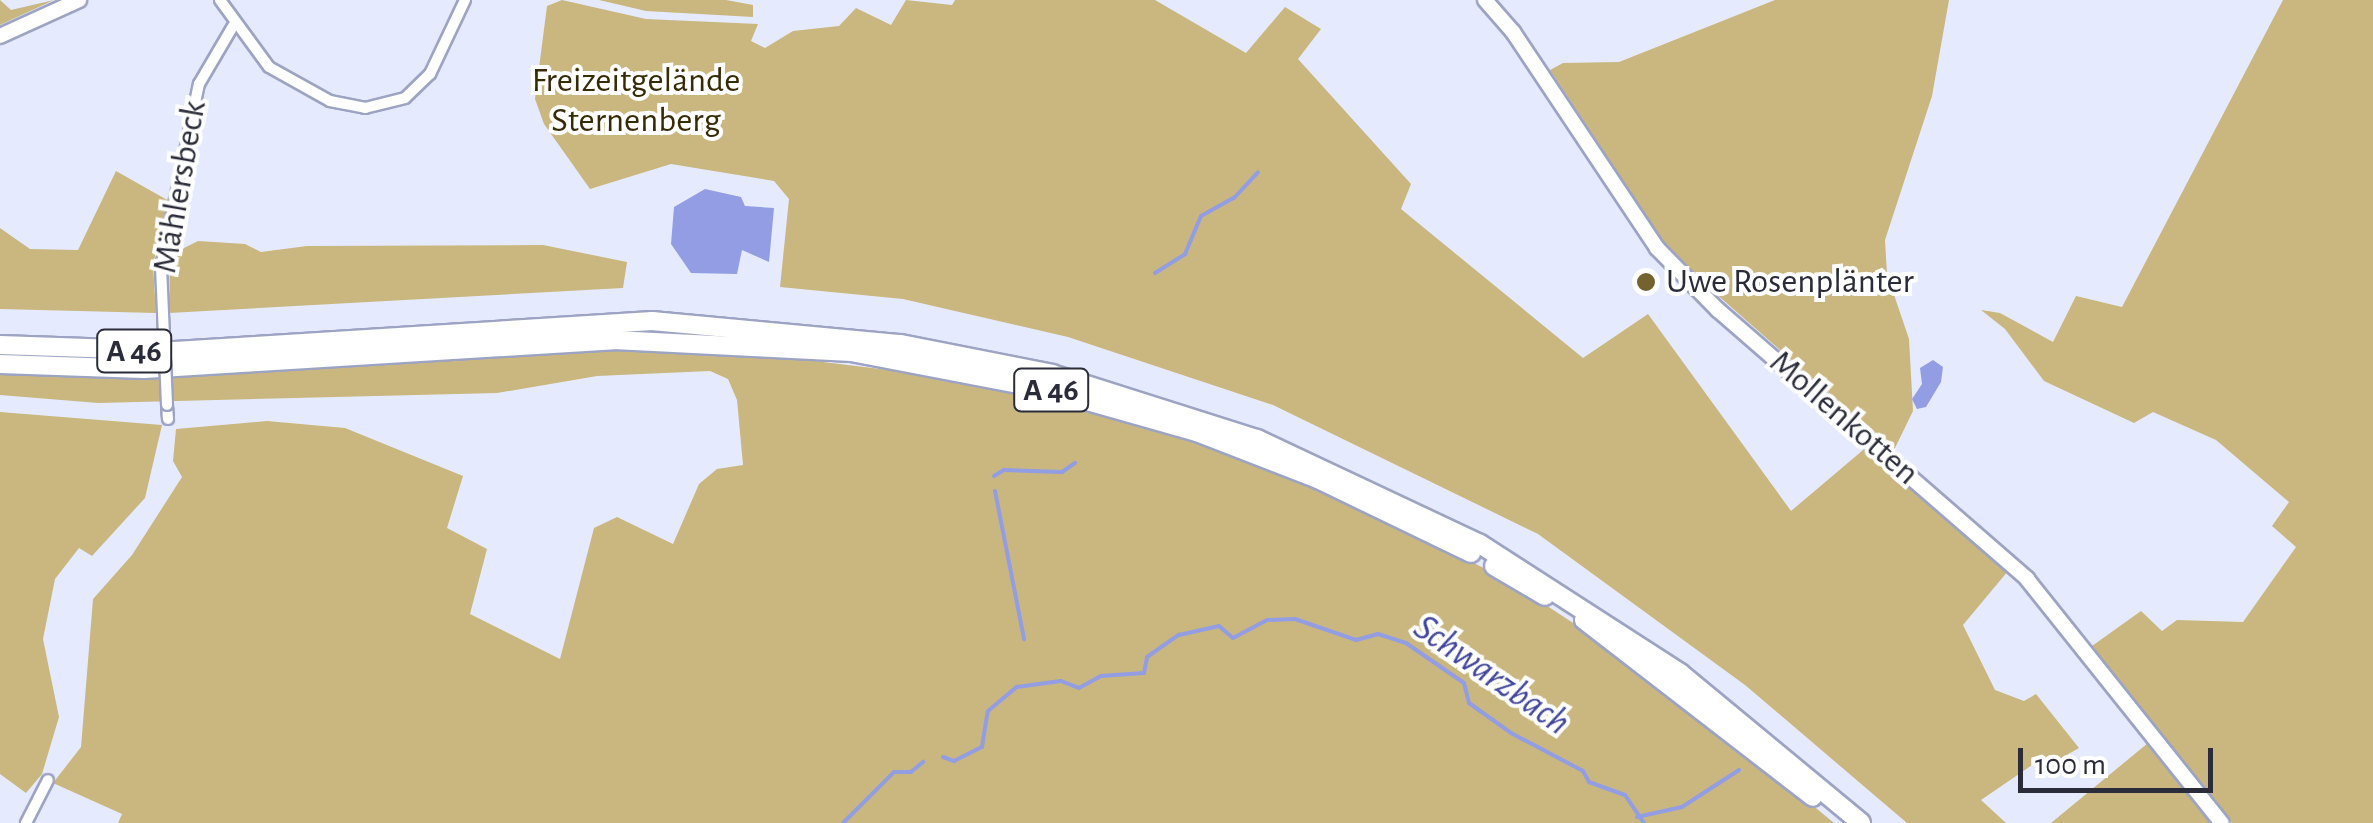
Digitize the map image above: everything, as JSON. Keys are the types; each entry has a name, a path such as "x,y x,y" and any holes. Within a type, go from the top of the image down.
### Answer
{"highway":[{"name":"A 46","path":"0,346 175,351 652,322 901,344 1064,378 1302,457 1496,553 1680,673 1861,823"},
{"name":"A 46","path":"0,364 144,369 498,344 662,340 852,352 1045,389 1276,462 1485,560 1671,682 1844,823"}],"main road":[{"path":"0,36 79,0"},
{"name":"Mollenkotten","path":"1485,0 1657,248 1718,310 2027,579 2222,823"}],"street":[{"path":"220,0 233,26 295,86 365,108 405,98 430,74 464,0"},
{"name":"Mählersbeck","path":"168,419 160,268 199,84 233,26"},
{"path":"26,823 48,780"}],"green space":[{"path":"0,0 11,10 54,0 0,25"},
{"name":"Freizeitgelände Sternenberg","path":"562,0 646,19 758,24 751,41 765,48 793,31 839,26 856,8 891,25 906,0 952,5 955,0 1155,0 1246,53 1285,7 1321,29 1298,59 1411,184 1401,209 1583,358 1648,314 1791,511 1869,445 2008,571 1963,625 1995,690 2024,701 2036,694 2079,748 2058,760 2038,761 1981,800 2006,823 1907,823 1745,685 1538,534 1273,405 1068,337 903,299 780,287 789,199 774,181 671,164 590,189 544,124 535,99 547,6"},
{"path":"599,0 726,0 753,5 753,17 646,11"},
{"path":"1775,0 1949,0 1932,96 1885,240 1887,274 1909,339 1913,411 1894,450 1673,256 1550,70 1563,63 1619,62"},
{"path":"2283,0 2373,0 2373,823 2232,823 2092,646 2141,611 2162,631 2177,620 2243,622 2296,547 2272,526 2289,502 2216,440 2153,412 2134,423 2044,381 2005,329 1981,310 2000,313 2053,342 2076,296 2122,307"},
{"path":"116,171 169,201 153,264 156,313 0,309 0,228 30,249 78,250"},
{"path":"198,241 245,244 261,252 307,246 543,245 627,262 623,288 169,313 170,255"},
{"path":"608,346 708,348 995,383 1304,476 1509,581 1663,682 1834,823 118,823 122,814 53,783 81,747 93,599 132,555 182,477 173,461 176,429 267,421 345,428 463,476 447,528 487,549 470,614 560,659 594,528 617,517 673,544 699,484 717,469 743,465 737,400 728,379 710,371 597,376 497,393 98,403 0,395 0,370"},
{"path":"0,412 162,425 145,498 92,556 79,548 55,579 43,639 59,717 42,774 26,793 0,774"},
{"path":"2148,743 2214,823 2051,823"}],"water":[{"path":"705,189 741,197 745,206 774,208 769,262 742,250 737,274 691,273 671,244 674,207"},
{"path":"1933,360 1943,367 1941,382 1926,407 1917,409 1912,399 1922,384 1920,368"}],"waterway":[{"path":"1155,273 1185,254 1201,216 1234,198 1258,172"},
{"path":"994,476 1004,470 1062,472 1075,463"},
{"path":"995,491 1024,639"},
{"name":"Schwarzbach","path":"943,757 954,761 982,747 988,711 1017,687 1061,681 1079,688 1101,676 1144,673 1147,657 1179,635 1219,626 1233,638 1267,620 1295,619 1356,640 1378,634 1406,643 1464,683 1469,703 1511,733 1583,771 1589,782 1625,795 1644,823"},
{"name":"Schwarzbach","path":"843,823 894,772 911,772 923,762"},
{"path":"1637,817 1682,807 1739,770"}],"place":[{"name":"Uwe Rosenplänter","path":"1646,282"}]}
